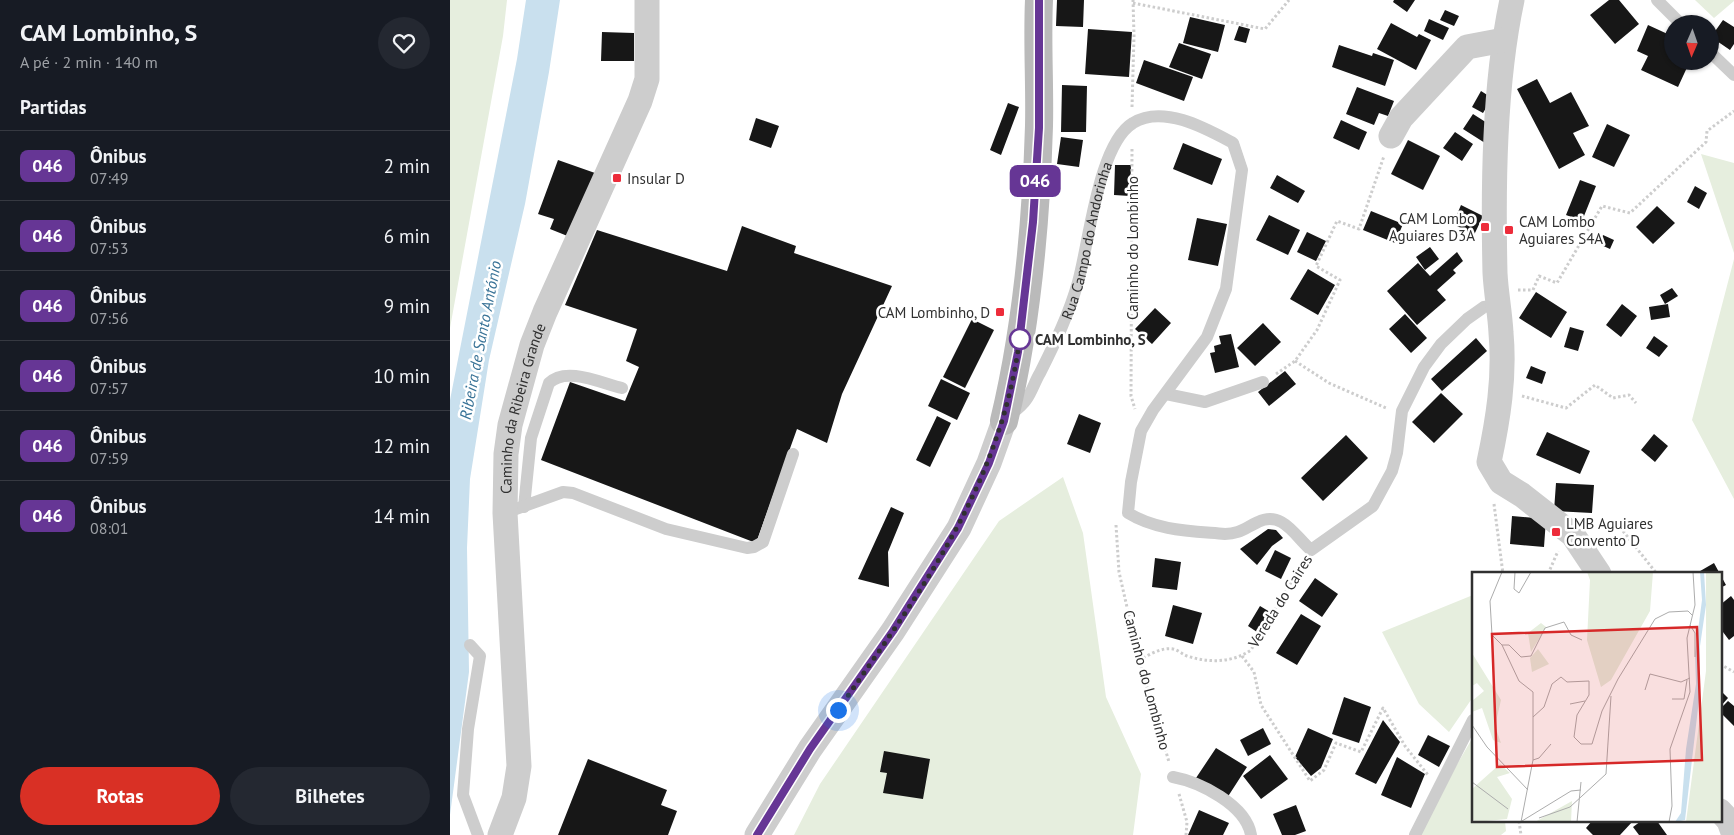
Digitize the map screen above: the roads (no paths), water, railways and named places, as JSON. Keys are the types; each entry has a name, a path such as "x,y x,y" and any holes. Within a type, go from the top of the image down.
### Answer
{"main road":[{"path":"1004,421 1018,352 1033,222 1039,120 1039,0"}],"street":[{"name":"Caminho da Ribeira Grande","path":"500,835 514,798 519,766 515,510 506,454 510,425 532,345 597,193 630,127 646,80 647,0"},
{"path":"1512,0 1504,40 1494,197 1497,298 1502,334 1500,409 1489,462 1501,482 1522,495 1573,535 1598,572"},
{"path":"1390,136 1401,118 1467,47 1504,40"},
{"name":"Rua Campo do Andorinha","path":"757,835 810,749 893,631 958,528 989,463 1004,421"},
{"path":"1722,813 1729,821 1734,835"}],"lane":[{"path":"1657,0 1672,15"},
{"path":"1719,61 1734,75"},
{"name":"Rua Campo do Andorinha","path":"1004,421 1026,400 1062,331 1079,281 1098,191 1116,141 1132,123 1159,117 1182,119 1205,128 1233,143 1242,170 1226,289 1207,337 1166,394"},
{"name":"Vereda do Caires","path":"1166,394 1153,410 1141,431 1131,482 1128,513 1152,526 1225,534 1237,534 1262,520 1277,519 1287,525 1311,550 1373,506 1392,471 1402,411 1409,394 1441,344 1467,319 1497,298"},
{"path":"515,510 531,438 549,383 555,377 566,374 622,388"},
{"path":"1166,394 1182,399 1205,402 1262,382"},
{"path":"515,510 556,493 573,493 666,529 747,548 754,547 763,542 793,454"},
{"path":"470,645 480,656 468,729 463,795 478,835"},
{"path":"1415,835 1472,722"},
{"path":"1173,777 1190,780 1234,806 1247,821 1251,835"}],"water":[{"name":"Ribeira de Santo António","path":"526,0 560,0 525,204 489,360 470,479 467,548 469,672 450,815 450,400 517,59"}],"place":[{"name":"Insular D","path":"617,178"},
{"name":"CAM Lombo Aguiares D3A","path":"1485,227"},
{"name":"CAM Lombo Aguiares S4A","path":"1509,230"},
{"name":"CAM Lombinho, D","path":"1000,312"},
{"name":"CAM Lombinho, S","path":"1020,339"},
{"name":"LMB Aguiares Convento D","path":"1556,532"}]}
